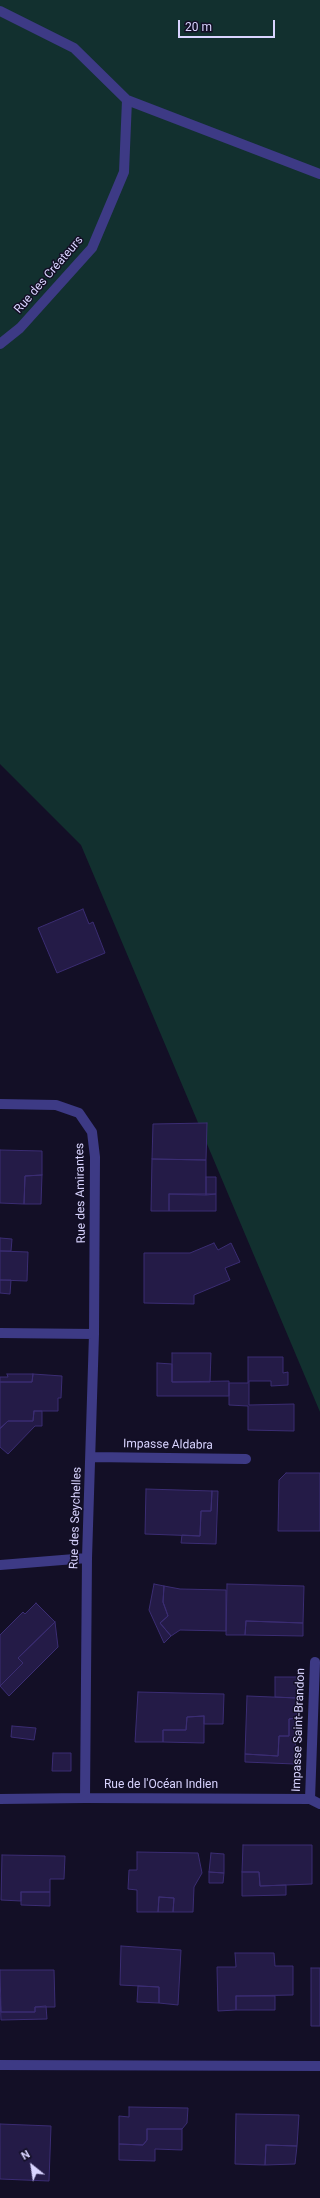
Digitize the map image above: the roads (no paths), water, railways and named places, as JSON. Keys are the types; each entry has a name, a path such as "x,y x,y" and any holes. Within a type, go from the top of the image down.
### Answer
{"street":[{"path":"0,11 74,48 127,100 320,174"},
{"name":"Rue des Créateurs","path":"0,344 20,328 92,248 124,172 127,100"},
{"name":"Rue des Amirantes","path":"0,1104 56,1105 80,1113 92,1132 95,1157 94,1334"},
{"path":"0,1333 94,1334"},
{"name":"Rue des Seychelles","path":"85,1798 87,1558 94,1334"},
{"name":"Impasse Aldabra","path":"91,1457 246,1459"},
{"path":"0,1565 87,1558"},
{"name":"Impasse Saint-Brandon","path":"310,1799 315,1662"},
{"name":"Rue de l'Océan Indien","path":"0,1799 310,1799 320,1804"},
{"path":"0,2065 320,2066"}]}
